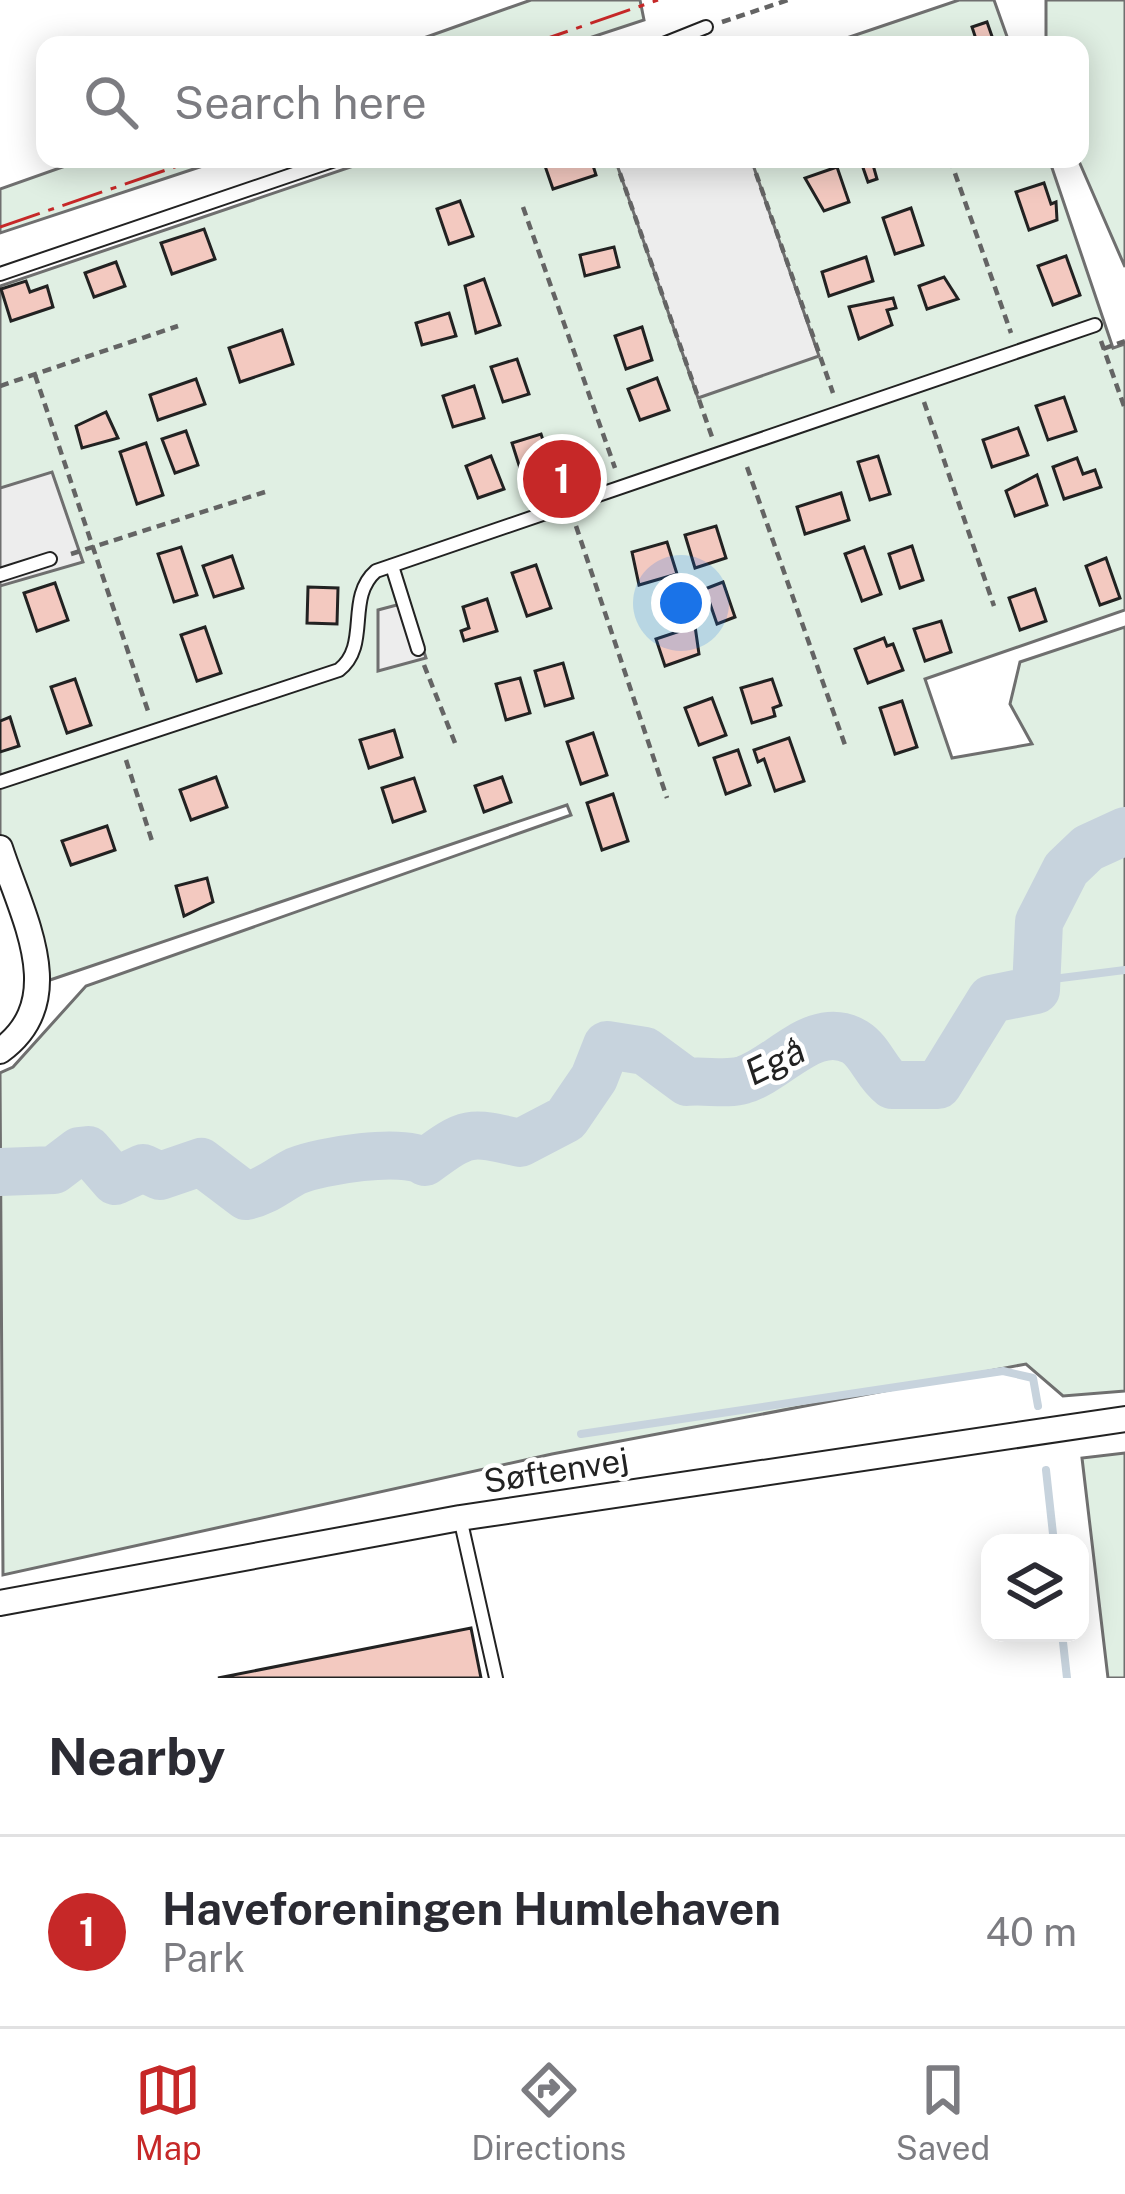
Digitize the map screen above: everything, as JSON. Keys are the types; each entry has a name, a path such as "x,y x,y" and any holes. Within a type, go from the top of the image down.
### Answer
{"street":[{"path":"0,848 37,963 38,1003 26,1032 0,1051"},
{"name":"Søftenvej","path":"0,1603 460,1518 1125,1419"}],"lane":[{"path":"685,36 706,28"},
{"path":"0,274 312,168"},
{"path":"0,782 339,670 356,649 365,581 392,566 917,382 1095,325"},
{"path":"0,575 50,560"},
{"path":"392,566 418,649"},
{"path":"460,1518 496,1678"}],"path":[{"path":"706,28 788,0"},
{"path":"618,168 718,453"},
{"path":"754,168 839,410"},
{"path":"953,168 1017,350"},
{"path":"523,207 621,485"},
{"path":"1095,325 1125,409"},
{"path":"0,386 178,326"},
{"path":"1103,349 1125,341"},
{"path":"35,374 155,731"},
{"path":"917,382 994,606"},
{"path":"740,446 845,745"},
{"path":"50,560 265,492"},
{"path":"568,503 668,798"},
{"path":"418,649 455,743"},
{"path":"121,742 152,841"}],"green space":[{"path":"531,0 640,0 644,20 595,36 429,36"},
{"path":"959,0 994,0 1007,36 853,36"},
{"path":"1046,0 1125,0 1125,267 1082,168 1089,168 1089,36 1046,36"},
{"path":"60,168 197,168 0,233 0,189"},
{"path":"347,168 1052,168 1113,348 1125,344 1125,610 925,679 952,758 1032,744 1010,704 1020,662 1125,627 1125,1391 1063,1396 1026,1364 552,1454 3,1575 0,1073 13,1067 86,986 571,815 567,805 47,981 0,844 0,286"},
{"path":"1125,1453 1125,1678 1108,1678 1082,1458"}],"shaded area":[{"path":"618,168 754,168 819,356 698,398"},
{"path":"52,472 83,562 0,586 0,488"},
{"path":"408,602 426,658 378,671 378,610"}],"building":[{"path":"987,22 992,36 975,36 972,27"},
{"path":"546,168 594,168 596,175 553,189"},
{"path":"837,168 849,202 824,211 805,178"},
{"path":"863,168 874,168 877,179 868,182"},
{"path":"1044,183 1051,204 1056,202 1057,220 1029,230 1016,192"},
{"path":"460,201 473,236 449,244 437,209"},
{"path":"911,208 923,245 895,254 883,218"},
{"path":"204,229 215,259 172,274 161,243"},
{"path":"614,247 619,267 585,276 580,255"},
{"path":"1066,256 1080,295 1053,305 1038,266"},
{"path":"866,257 873,281 829,296 822,272"},
{"path":"116,262 125,286 94,297 85,273"},
{"path":"944,277 958,299 927,309 919,286"},
{"path":"484,279 500,325 476,333 465,286"},
{"path":"26,281 30,292 47,286 53,307 11,321 1,289"},
{"path":"893,298 896,308 887,310 892,325 859,339 849,307"},
{"path":"449,313 456,336 422,345 416,323"},
{"path":"642,327 652,360 626,369 615,336"},
{"path":"282,330 293,364 240,382 229,348"},
{"path":"517,359 529,394 503,402 491,367"},
{"path":"657,378 669,410 640,420 628,389"},
{"path":"196,379 205,404 158,420 150,395"},
{"path":"474,386 484,418 453,427 443,396"},
{"path":"1064,397 1076,431 1048,440 1036,406"},
{"path":"106,412 118,438 82,448 76,426"},
{"path":"1018,428 1028,455 992,467 983,440"},
{"path":"186,431 198,465 175,473 162,439"},
{"path":"541,434 554,474 525,484 512,443"},
{"path":"146,443 163,495 137,504 120,452"},
{"path":"491,456 504,489 478,498 466,466"},
{"path":"878,456 890,494 870,500 858,462"},
{"path":"1077,458 1083,474 1095,470 1101,487 1064,499 1053,467"},
{"path":"1037,475 1047,505 1015,516 1006,491"},
{"path":"841,493 849,520 805,534 797,507"},
{"path":"716,526 726,558 695,568 685,535"},
{"path":"667,542 677,574 639,585 632,552"},
{"path":"912,546 923,580 900,588 889,554"},
{"path":"181,547 197,595 174,602 158,554"},
{"path":"864,547 881,594 862,601 845,554"},
{"path":"232,556 243,588 214,597 203,566"},
{"path":"1106,558 1120,598 1100,605 1086,566"},
{"path":"536,565 551,608 527,616 512,573"},
{"path":"723,582 735,617 717,624 705,589"},
{"path":"55,583 68,620 37,631 24,593"},
{"path":"308,587 338,588 337,624 307,623"},
{"path":"1035,589 1046,621 1020,630 1009,598"},
{"path":"487,599 497,631 464,641 461,631 469,628 463,607"},
{"path":"941,621 951,652 925,661 914,629"},
{"path":"695,626 699,654 665,666 656,639"},
{"path":"205,627 221,673 197,681 181,635"},
{"path":"884,638 887,646 893,644 903,670 868,683 855,649"},
{"path":"563,663 573,698 545,706 535,671"},
{"path":"520,678 530,713 506,720 496,684"},
{"path":"75,679 91,725 67,733 51,687"},
{"path":"772,679 781,705 773,708 775,716 752,723 741,688"},
{"path":"712,698 726,735 699,745 685,708"},
{"path":"902,701 917,747 895,754 880,708"},
{"path":"10,717 19,746 0,752 0,721"},
{"path":"394,730 402,757 369,768 360,740"},
{"path":"593,733 607,775 581,784 567,742"},
{"path":"789,738 804,781 775,791 764,759 758,762 754,750"},
{"path":"738,750 750,785 726,794 714,758"},
{"path":"216,777 227,807 191,820 180,790"},
{"path":"502,777 511,802 484,812 475,786"},
{"path":"414,778 425,811 393,822 382,788"},
{"path":"613,794 628,841 602,850 587,803"},
{"path":"107,826 115,850 71,865 62,841"},
{"path":"207,878 213,902 184,916 176,886"},
{"path":"471,1628 481,1678 218,1678"}],"waterway":[{"name":"Egå","path":"0,1172 54,1170 79,1151 88,1150 115,1181 143,1168 160,1176 201,1162 246,1196 323,1163 381,1156 425,1162 469,1136 520,1143 566,1119 594,1078 607,1045 645,1051 687,1082 730,1082 756,1075 811,1041 840,1036 861,1046 892,1085 938,1085 991,999 1036,990 1039,922 1066,869 1088,848 1125,831"},
{"path":"1037,981 1125,970"},
{"path":"581,1434 1003,1371 1033,1378 1038,1406"},
{"path":"1046,1470 1053,1534"},
{"path":"1063,1642 1067,1678"}],"power":[{"path":"554,36 658,0"},
{"path":"0,227 172,168"}],"place":[{"name":"Haveforeningen Humlehaven","path":"562,479"}]}
